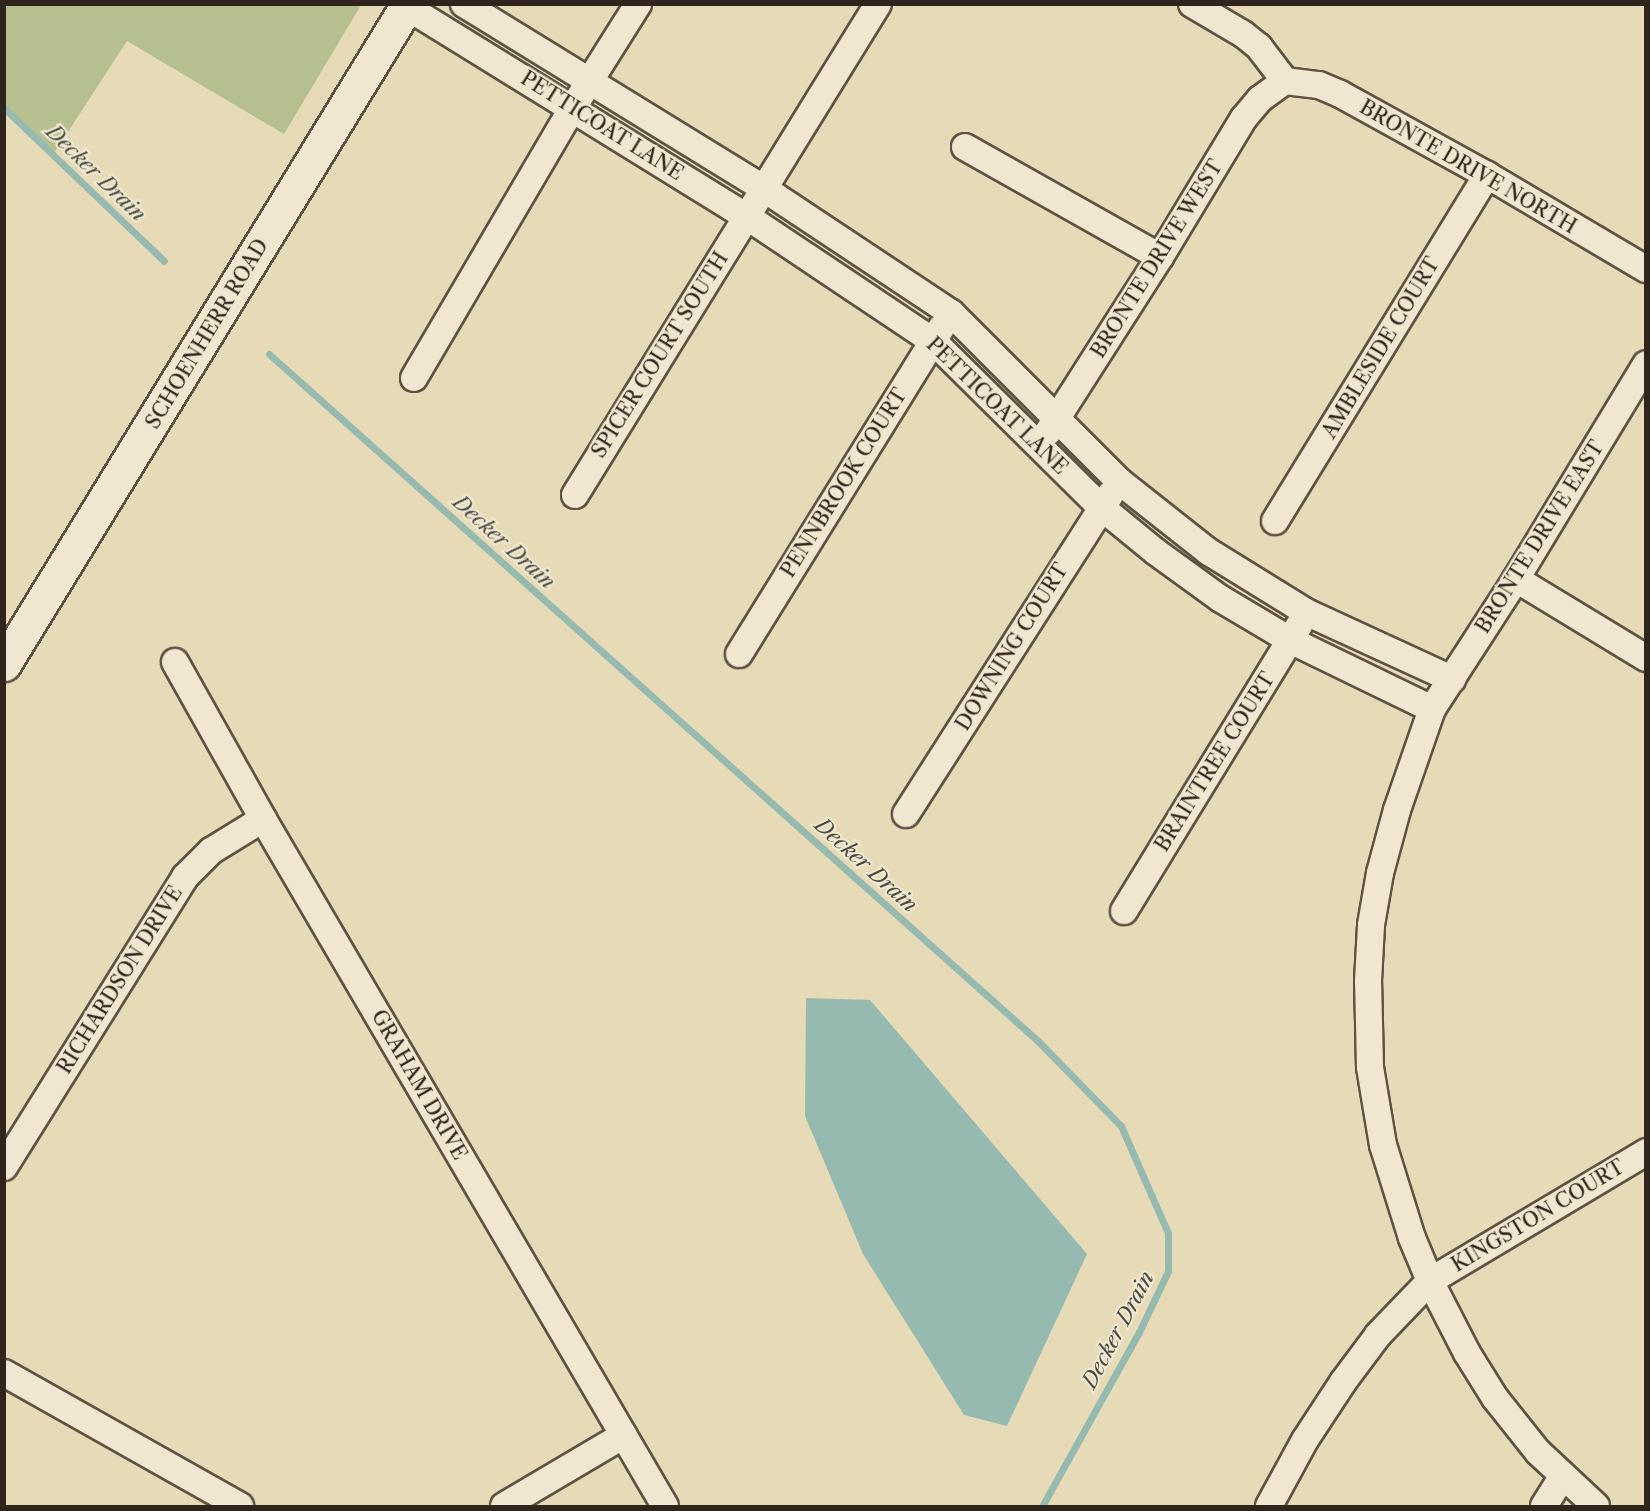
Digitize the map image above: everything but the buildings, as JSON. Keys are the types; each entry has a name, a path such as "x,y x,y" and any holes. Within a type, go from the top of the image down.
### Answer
{"street":[{"name":"PETTICOAT LANE","path":"464,4 763,188 951,313 1119,481 1209,552 1306,612 1452,679"},
{"path":"414,378 572,109 638,4"},
{"name":"SPICER COURT SOUTH","path":"575,495 878,4"},
{"path":"1192,4 1243,34 1259,47 1285,81"},
{"name":"PETTICOAT LANE","path":"408,6 746,216 933,341 996,400 1038,447 1101,507 1156,552 1221,599 1290,640 1432,709"},
{"name":"SCHOENHERR ROAD","path":"4,664 408,6"},
{"name":"BRONTE DRIVE NORTH","path":"1285,81 1319,85 1340,94 1487,175 1646,269"},
{"name":"BRONTE DRIVE WEST","path":"1038,447 1160,257 1244,118 1260,99 1285,81"},
{"path":"964,147 1160,257"},
{"name":"AMBLESIDE COURT","path":"1275,521 1487,175"},
{"name":"PENNBROOK COURT","path":"739,654 951,313"},
{"name":"BRONTE DRIVE EAST","path":"1596,1506 1562,1477 1538,1452 1495,1398 1467,1353 1430,1281 1412,1238 1381,1135 1370,1066 1368,981 1371,925 1380,873 1397,810 1432,709 1516,579 1646,364"},
{"name":"DOWNING COURT","path":"906,814 1119,481"},
{"path":"1516,579 1646,658"},
{"name":"BRAINTREE COURT","path":"1124,911 1306,612"},
{"name":"GRAHAM DRIVE","path":"175,662 263,819 665,1506"},
{"name":"RICHARDSON DRIVE","path":"4,1167 185,877 211,852 263,819"},
{"name":"KINGSTON COURT","path":"1269,1506 1305,1440 1343,1382 1378,1335 1430,1281 1646,1152"},
{"path":"4,1373 240,1506"},
{"path":"504,1506 624,1435"},
{"path":"1544,1506 1562,1477"}],"green space":[{"path":"4,5 361,5 284,134 127,41 53,155 5,108"}],"water":[{"path":"806,998 870,1000 1087,1254 1007,1426 964,1415 863,1254 805,1116"}],"waterway":[{"name":"Decker Drain","path":"4,108 164,261"},
{"name":"Decker Drain","path":"269,354 1038,1041 1121,1126 1168,1233 1168,1271 1139,1332 1042,1506"}]}
